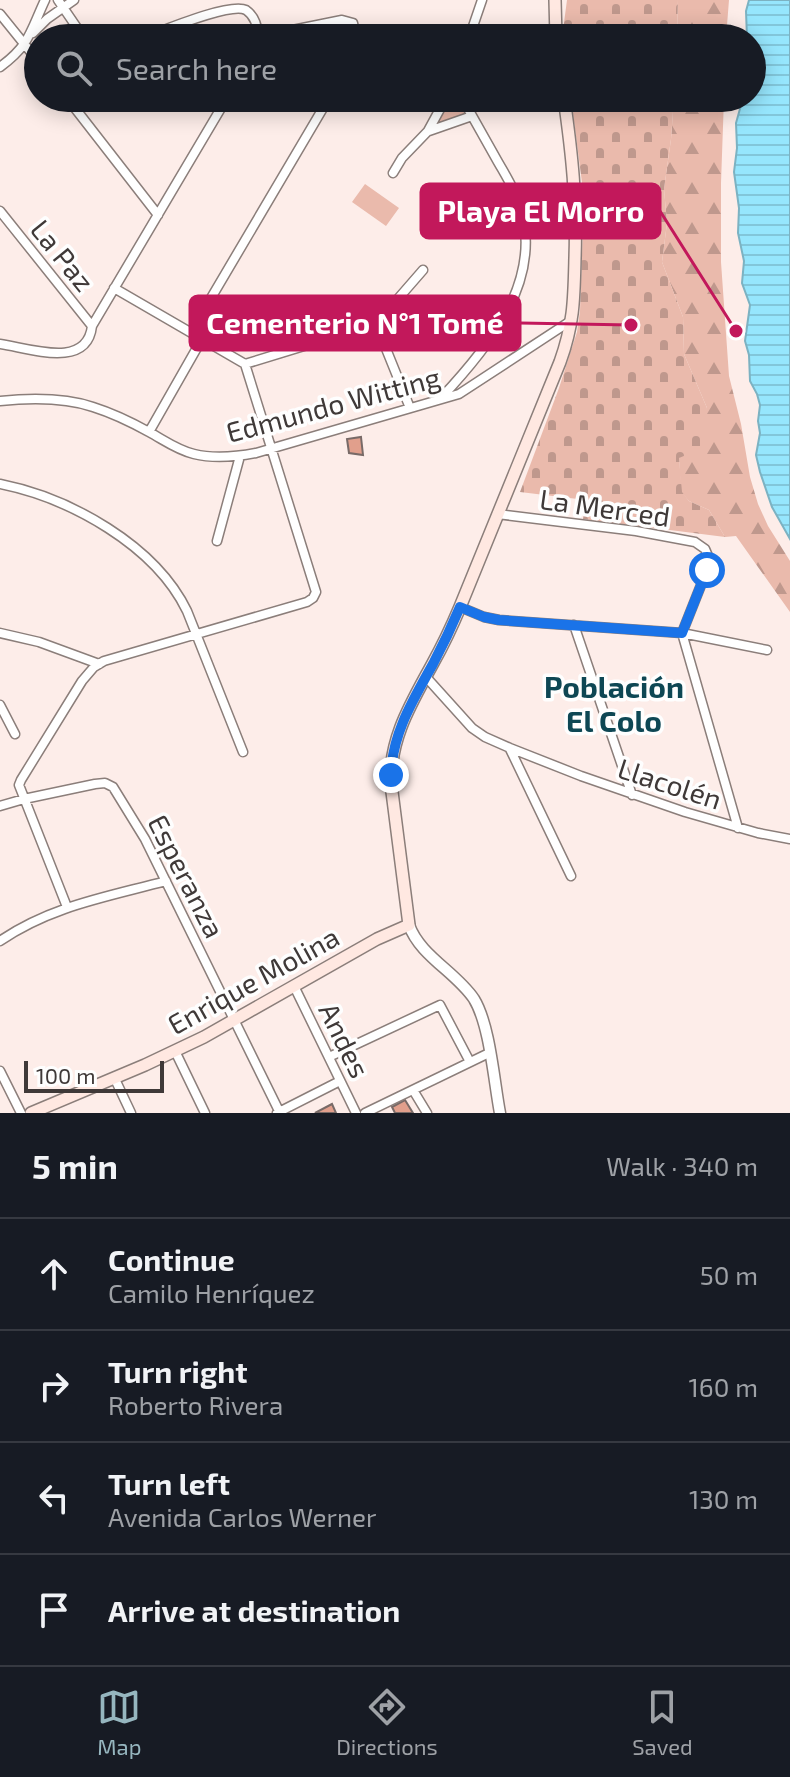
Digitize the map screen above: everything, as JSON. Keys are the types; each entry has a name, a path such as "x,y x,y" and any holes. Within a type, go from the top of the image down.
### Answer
{"main road":[{"path":"555,0 556,24"},
{"path":"409,925 392,792 394,748 400,726 460,607 560,362 572,320 576,195 566,112"},
{"name":"Enrique Molina","path":"31,1113 175,1051 409,925"}],"street":[{"path":"34,24 45,0"},
{"path":"42,24 60,4 74,0"},
{"path":"474,24 482,0"},
{"path":"60,4 74,24"},
{"path":"182,24 220,10 237,8 247,11 254,24"},
{"path":"0,14 24,38"},
{"path":"325,24 339,21 352,24"},
{"path":"0,67 24,45"},
{"path":"78,112 158,215"},
{"path":"0,344 68,353 85,344 92,326 219,112"},
{"path":"191,332 321,112"},
{"path":"393,173 409,150 428,131 438,112"},
{"path":"439,400 482,351 502,320 516,292 525,255 524,225 519,204 470,112"},
{"path":"428,131 472,116"},
{"name":"La Paz","path":"0,211 92,326"},
{"path":"245,364 376,324 423,270"},
{"path":"67,907 19,788 82,681 99,664 307,602 314,597 316,588 245,364 114,288"},
{"name":"Edmundo Witting","path":"0,401 39,399 77,403 116,416 196,455 240,456 465,391 572,320"},
{"path":"376,324 410,408"},
{"path":"149,432 202,339"},
{"path":"217,541 240,456"},
{"path":"0,484 25,490 100,524 147,558 175,588 197,633 243,752"},
{"name":"La Merced","path":"497,514 695,542 705,549 708,565 682,633"},
{"path":"460,607 499,620 682,633 767,650"},
{"path":"574,625 632,795"},
{"path":"0,633 39,642 99,664"},
{"path":"682,633 738,828"},
{"name":"Llacolén","path":"426,677 472,728 485,737 632,795 738,828 790,839"},
{"path":"0,705 15,734"},
{"path":"510,748 571,876"},
{"name":"Esperanza","path":"24,799 95,784 109,785 127,808 166,881 278,1113"},
{"path":"0,806 24,799"},
{"path":"0,941 32,921 67,907 166,881"},
{"path":"409,925 416,939 474,1000 482,1018 500,1113"},
{"name":"Andes","path":"294,986 356,1113"},
{"path":"329,1057 440,1005 470,1062"},
{"path":"175,1051 205,1113"},
{"path":"366,1113 489,1053"},
{"path":"0,1071 21,1113"},
{"path":"114,1077 131,1113"},
{"path":"278,1113 340,1081"},
{"path":"413,1090 427,1113"}],"green space":[{"path":"567,0 678,0 677,24 564,24"},
{"path":"678,0 729,0 727,24 677,24"},
{"path":"441,112 467,114 437,126 434,123"},
{"path":"573,112 673,112 664,189 667,223 662,262 683,317 684,354 707,408 703,448 679,458 682,492 689,501 709,510 725,537 583,519 586,500 520,492 577,332 584,198"},
{"path":"673,112 724,112 721,262 729,376 758,504 790,561 790,612 736,536 725,537 709,510 689,501 681,492 679,458 707,408 684,354 683,317 662,262 667,223 664,189"},
{"path":"365,184 399,208 386,226 352,202"}],"water":[{"path":"749,0 790,0 790,539 772,507 756,455 760,405 750,381 745,341 750,305 742,283 744,261 738,233 739,208 734,172 736,123 739,112 766,112 766,24 746,24"}],"building":[{"path":"361,437 363,455 349,453 347,439"},
{"path":"405,1100 413,1113 395,1113 392,1107"},
{"path":"332,1104 336,1113 315,1113"}],"place":[{"name":"Cementerio N°1 Tomé","path":"631,325"},
{"name":"Playa El Morro","path":"736,331"}],"district":[{"name":"Población El Colo","path":"614,703"}],"route":[{"path":"391,775 400,726 460,607 499,620 682,633 707,570"}]}
